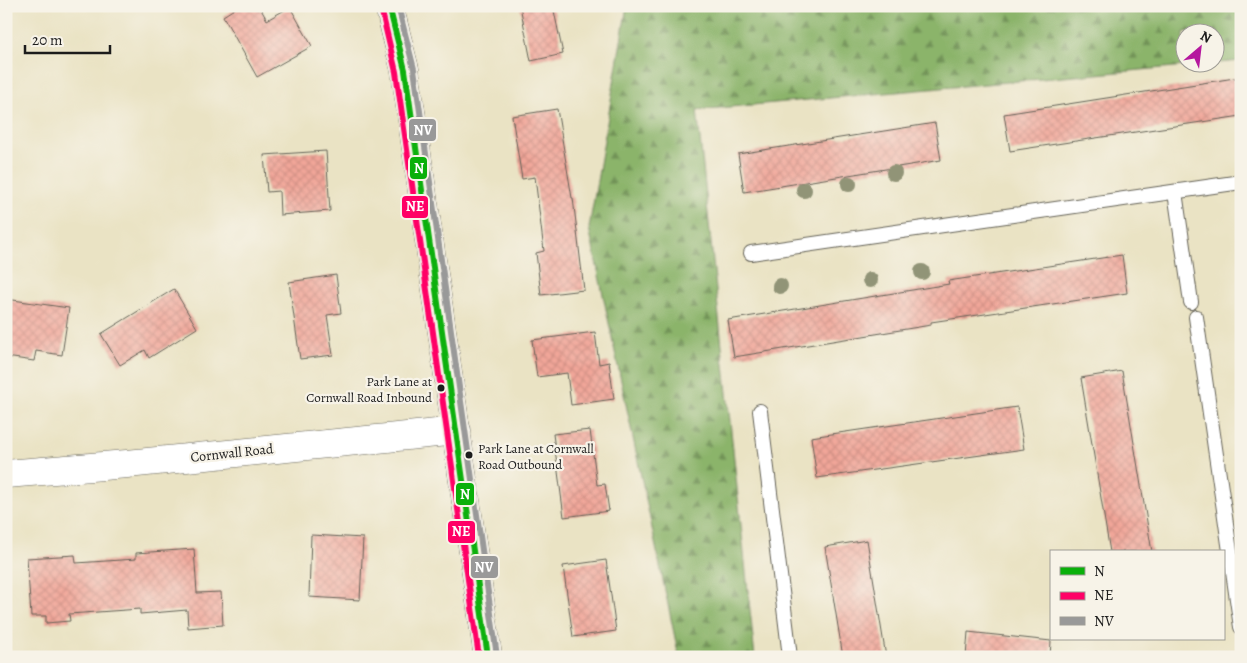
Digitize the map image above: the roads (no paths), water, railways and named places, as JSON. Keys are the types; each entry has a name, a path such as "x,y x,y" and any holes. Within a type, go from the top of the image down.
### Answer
{"street":[{"path":"389,6 405,70 488,657"},
{"name":"Cornwall Road","path":"6,474 127,464 457,430"}],"lane":[{"path":"751,253 1241,182"},
{"path":"1175,192 1191,302"},
{"path":"1196,317 1241,627"},
{"path":"760,411 790,657"}],"place":[{"name":"Park Lane at Cornwall Road Inbound","path":"441,388"},
{"name":"Park Lane at Cornwall Road Outbound","path":"469,455"}]}
